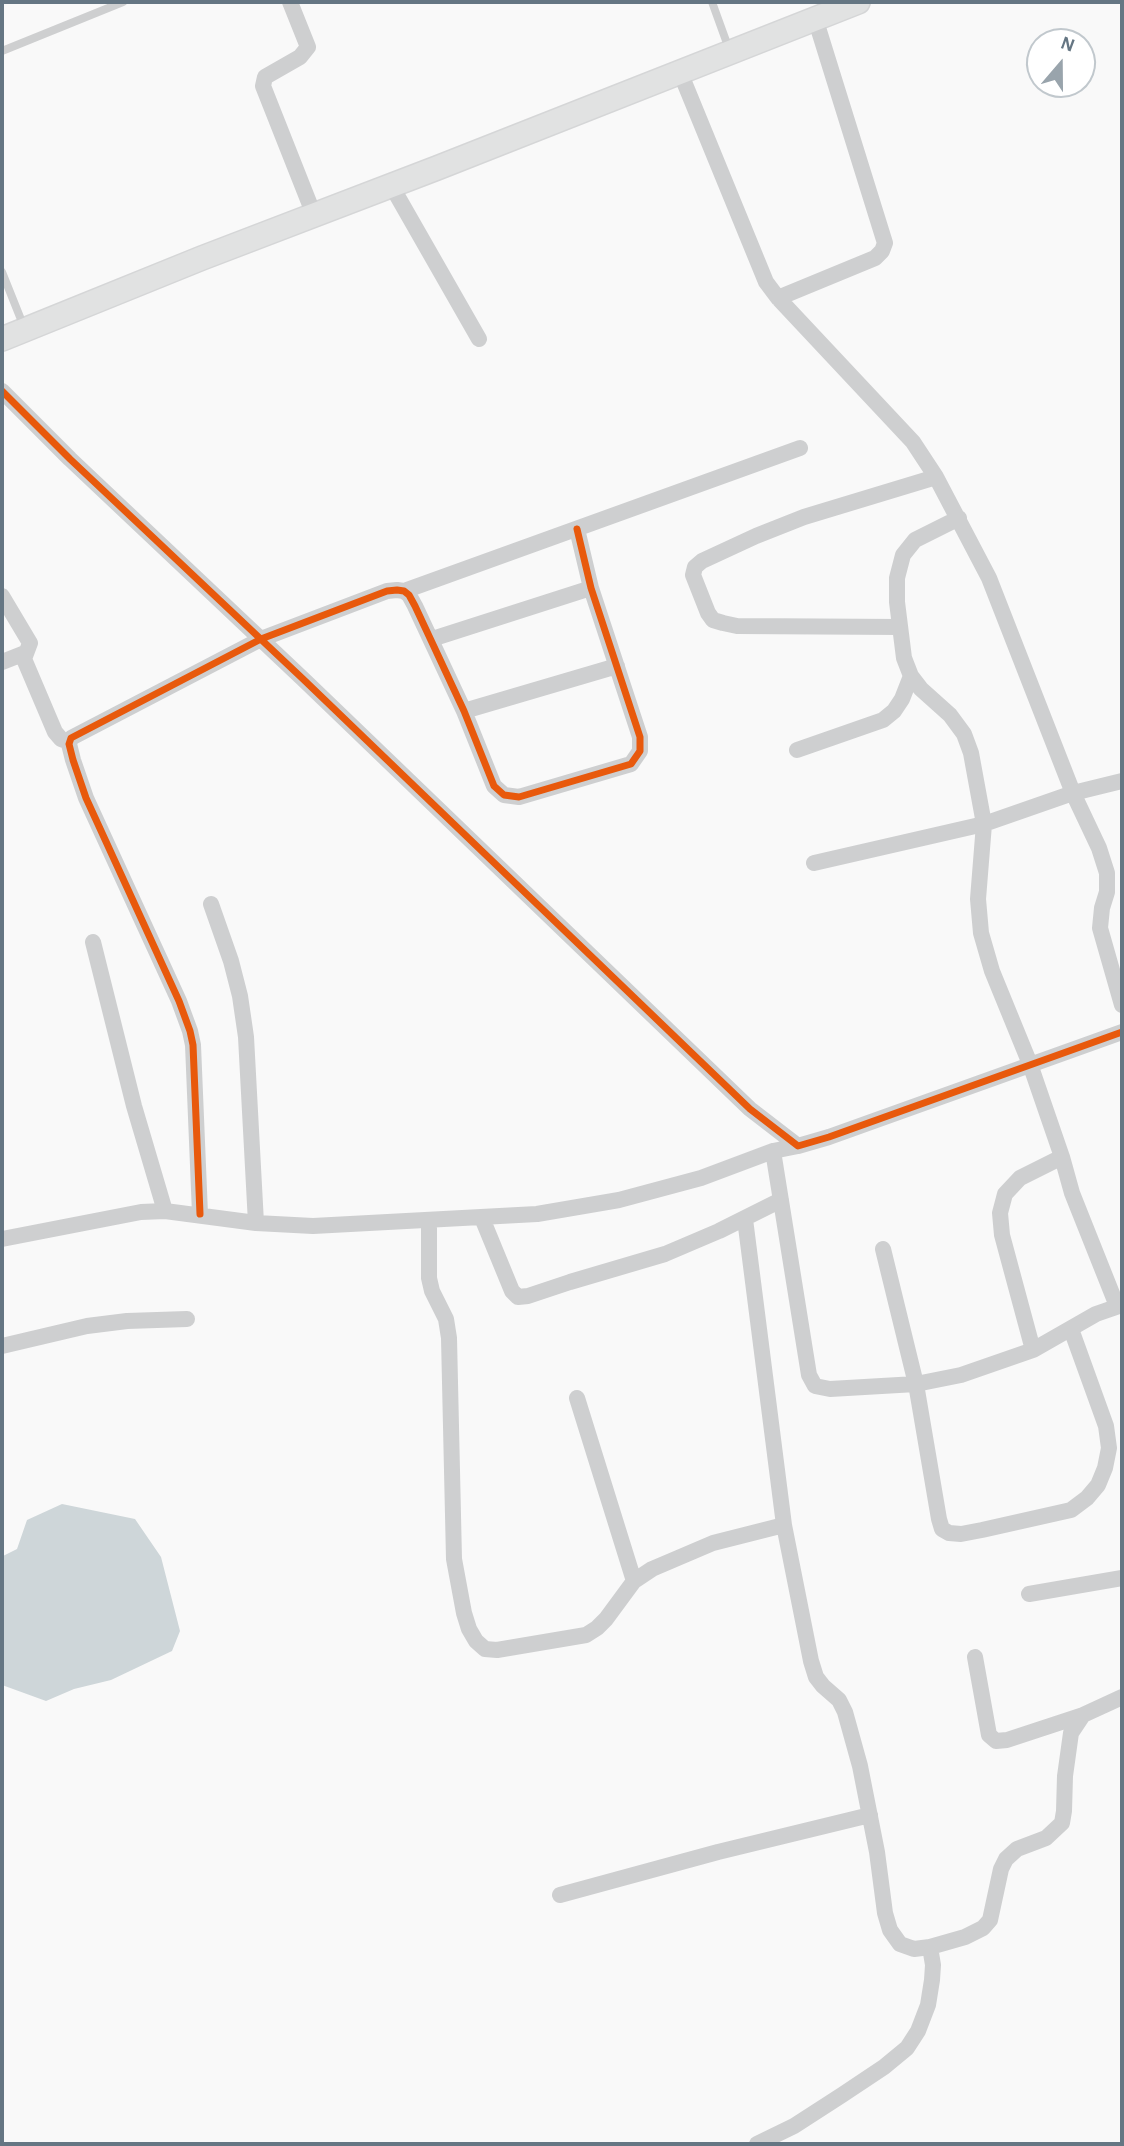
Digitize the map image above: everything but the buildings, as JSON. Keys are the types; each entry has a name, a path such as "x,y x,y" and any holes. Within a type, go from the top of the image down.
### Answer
{"main road":[{"path":"2,339 858,2"}],"street":[{"path":"290,2 308,47 300,58 265,77 262,86 314,215"},
{"path":"778,298 875,258 885,243 815,18"},
{"path":"680,72 766,282 913,442 959,518 989,578 1107,873 1107,891 1100,928 1122,1005"},
{"path":"391,185 479,339"},
{"path":"2,391 750,1109 798,1146"},
{"path":"200,1214 190,1031 179,1001 86,798 69,742 73,736 261,639 387,591 404,591 800,448"},
{"path":"900,628 737,626 723,623 713,620 708,612 693,575 695,567 702,561 781,525 936,477"},
{"path":"772,1152 809,1376 815,1386 830,1389 916,1384 961,1374 1033,1350 1096,1314 1120,1306 1072,1193 1030,1064 992,971 981,933 978,899 984,824 971,753 964,734 950,715 921,689 911,676 904,658 897,602 897,578 903,555 915,540 959,518"},
{"path":"404,591 409,595 432,639 494,786 504,795 519,797 631,764 640,751 640,737 591,588 577,529"},
{"path":"432,639 591,588"},
{"path":"2,596 30,643 24,659 55,732 61,739 69,742"},
{"path":"2,662 25,653"},
{"path":"464,711 617,666"},
{"path":"797,750 883,720 894,711 902,699 911,676"},
{"path":"814,863 984,824 1073,793 1122,781"},
{"path":"211,904 231,961 246,1037 256,1223"},
{"path":"93,942 134,1106 165,1211"},
{"path":"2,1238 141,1212 165,1211 256,1223 313,1226 537,1214 619,1200 701,1178 772,1152 830,1137 1122,1032"},
{"path":"1033,1350 1002,1235 1000,1213 1005,1194 1020,1178 1062,1157"},
{"path":"482,1217 512,1291 518,1297 664,1254 745,1219 780,1200"},
{"path":"745,1219 784,1525 811,1661 816,1677 843,1706 870,1815 885,1913 890,1930 900,1944 914,1949 930,1947 965,1937 983,1928 990,1920 1001,1869 1006,1859 1017,1849 1046,1838 1062,1823 1071,1733 1083,1715"},
{"path":"429,1221 429,1278 432,1292 446,1319 449,1338 454,1559 464,1613 476,1641 485,1648 497,1650 586,1635 606,1619 634,1581 652,1569 713,1543 784,1525"},
{"path":"883,1249 916,1384 939,1519 942,1529 949,1533 961,1534 1071,1510 1098,1485 1109,1448 1105,1426 1071,1329"},
{"path":"2,1346 87,1326 127,1321 187,1319"},
{"path":"577,1398 634,1581"},
{"path":"1029,1594 1122,1578"},
{"path":"975,1657 989,1735 996,1741 1007,1740 1083,1715 1122,1697"},
{"path":"560,1895 718,1852 870,1815"},
{"path":"757,2144 794,2126 884,2067 907,2048 918,2031 928,2005 933,1972 930,1947"}],"lane":[{"path":"2,51 123,2"},
{"path":"712,2 730,52"},
{"path":"2,272 25,330"}],"shaded area":[{"path":"62,1504 135,1519 161,1557 180,1631 172,1651 111,1680 74,1689 46,1701 2,1685 3,1556 17,1549 27,1520"}],"cycle path":[{"path":"2,391 750,1109 798,1146 1122,1032"},
{"path":"200,1214 193,1045 190,1031 179,1001 86,798 73,760 69,744 71,738 261,639 387,591 397,590 409,595 415,606 464,711 494,786 504,795 519,797 631,764 640,751 640,737 591,588 577,529"}]}
